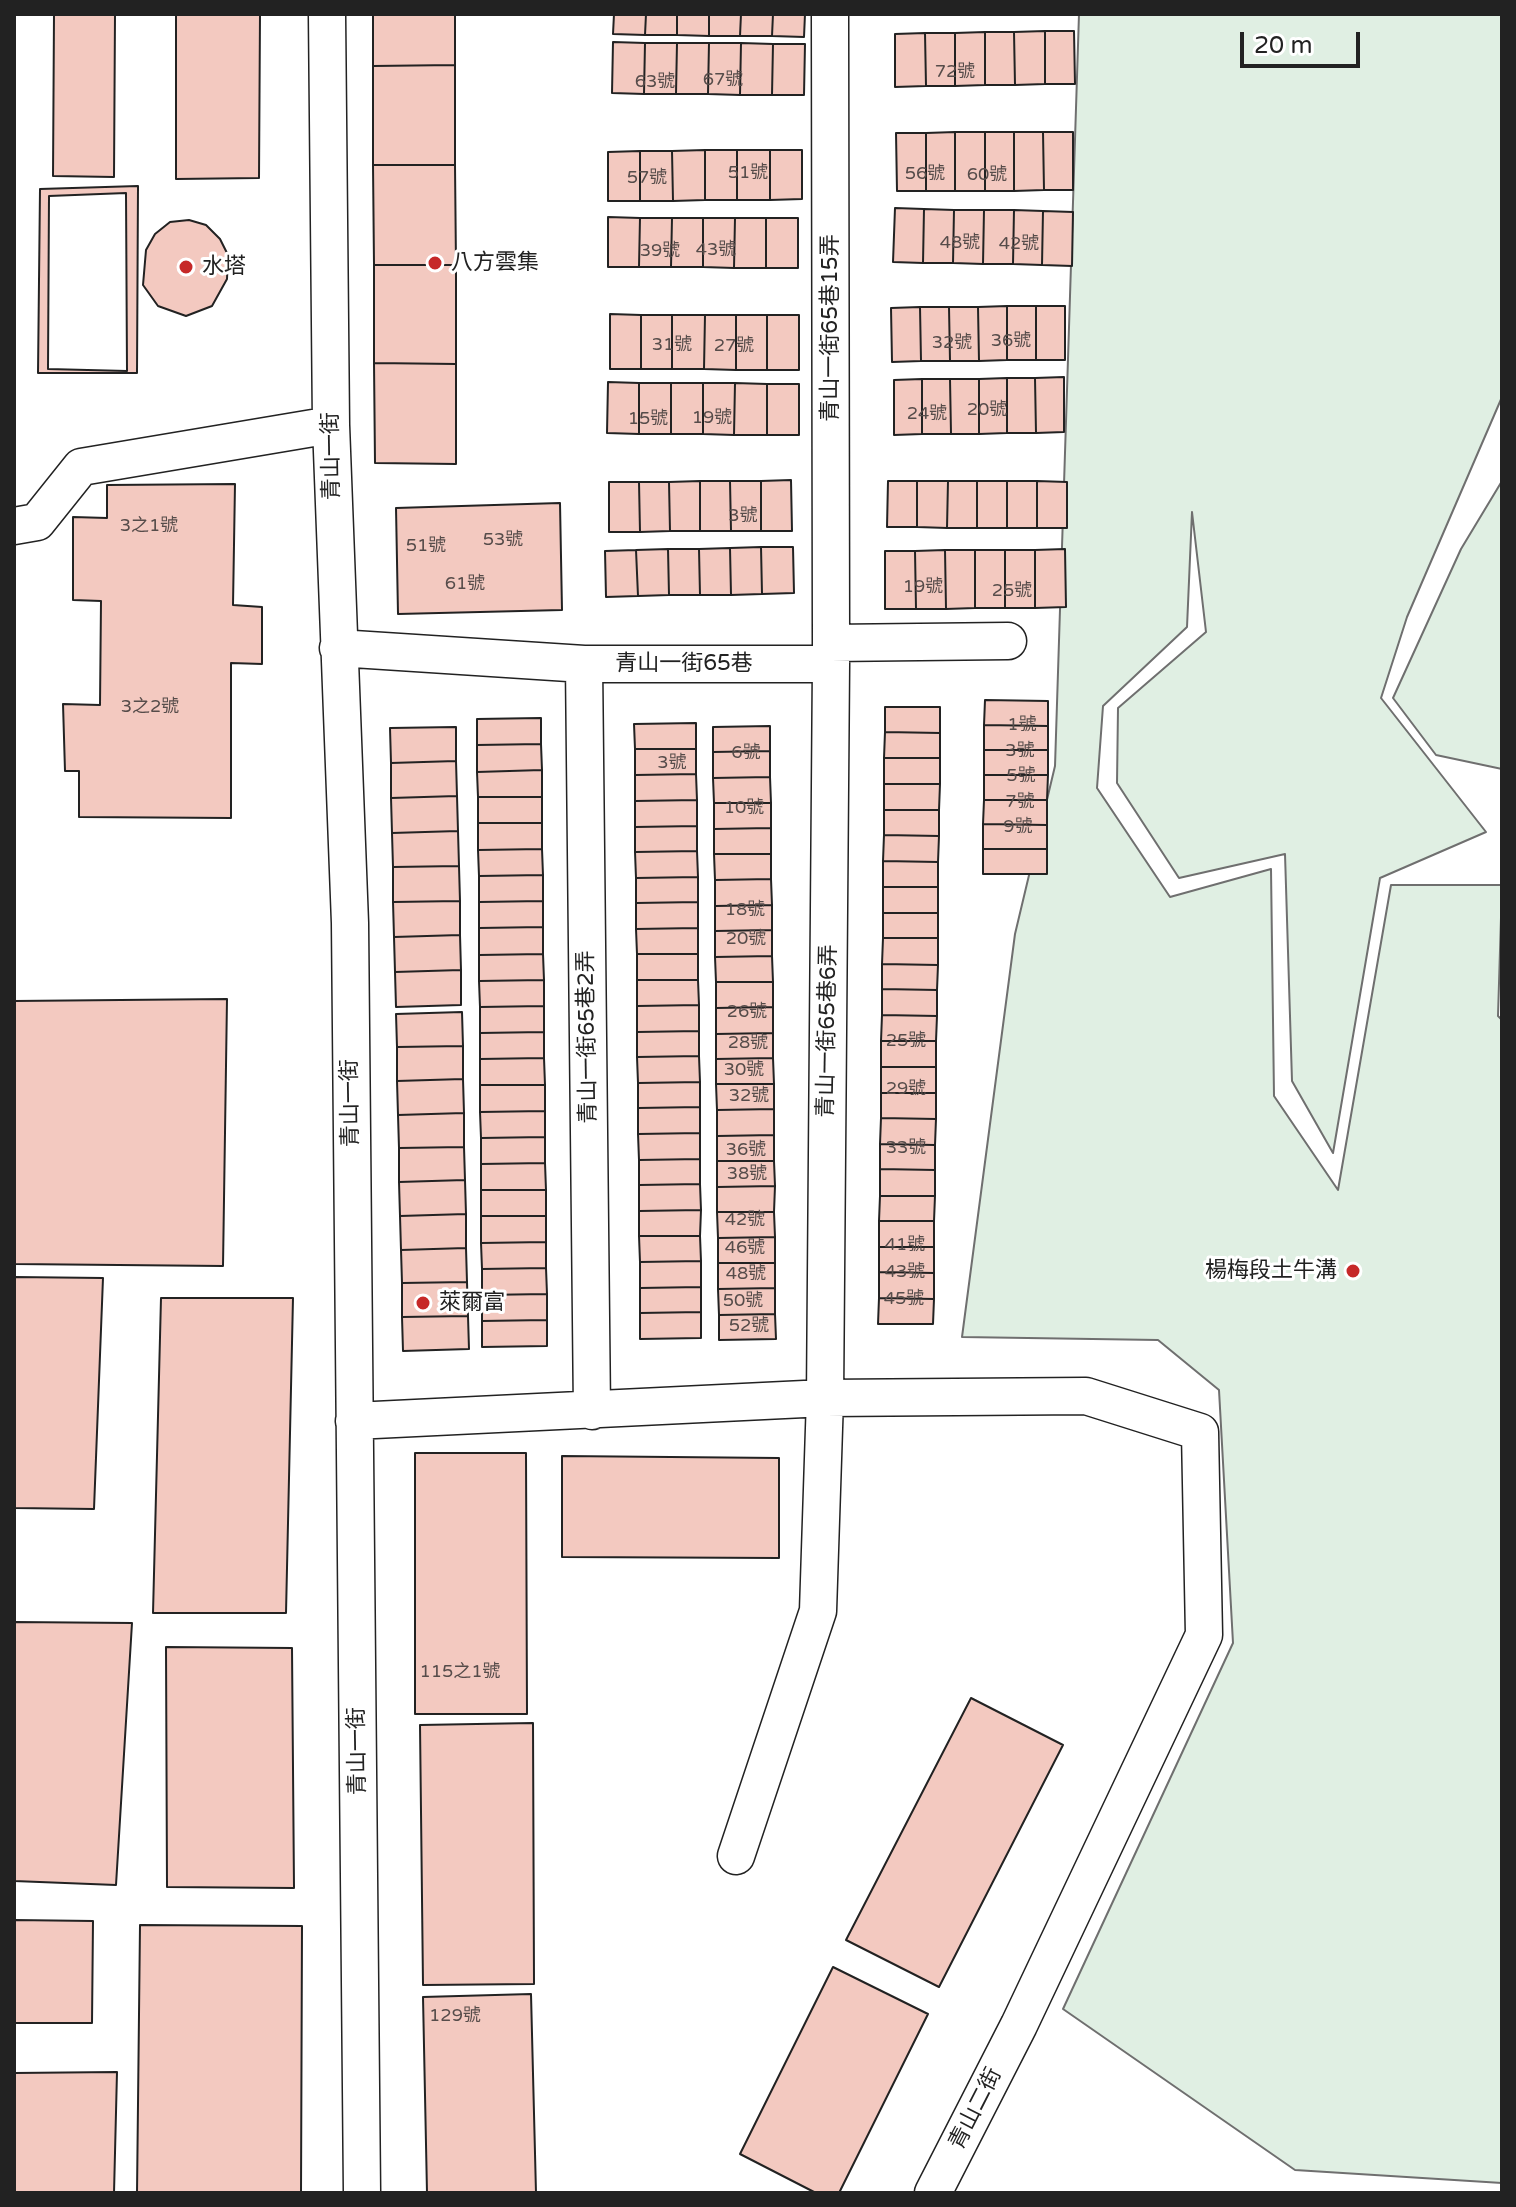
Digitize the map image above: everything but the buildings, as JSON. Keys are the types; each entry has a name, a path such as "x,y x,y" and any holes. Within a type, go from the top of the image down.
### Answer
{"street":[{"name":"青山一街","path":"327,14 331,425 350,923 362,2193"},
{"name":"青山一街65巷15弄","path":"830,14 831,653"},
{"path":"14,526 37,522 81,467 331,425"},
{"name":"青山一街65巷","path":"338,648 584,664 1008,641"},
{"name":"青山一街65巷6弄","path":"736,1856 818,1611 825,1398 831,653"},
{"name":"青山一街65巷2弄","path":"584,664 592,1411"},
{"name":"青山二街","path":"825,1398 1086,1396 1200,1432 1204,1635 1019,2025 933,2193"},
{"path":"354,1421 825,1398"}],"green space":[{"path":"1079,14 1502,14 1502,397 1407,617 1381,698 1486,832 1380,878 1333,1153 1292,1081 1285,854 1179,878 1117,783 1118,708 1206,632 1192,512 1187,627 1103,706 1097,788 1170,897 1271,869 1274,1096 1338,1190 1391,885 1502,885 1498,1016 1502,1020 1502,2183 1295,2170 1063,2009 1233,1643 1219,1390 1158,1340 962,1337 1015,934 1055,766"},
{"path":"1502,481 1502,769 1436,755 1393,698 1461,549"}],"place":[{"name":"八方雲集","path":"435,263"},
{"name":"水塔","path":"186,267"},
{"name":"楊梅段土牛溝","path":"1353,1271"},
{"name":"萊爾富","path":"423,1303"}]}
